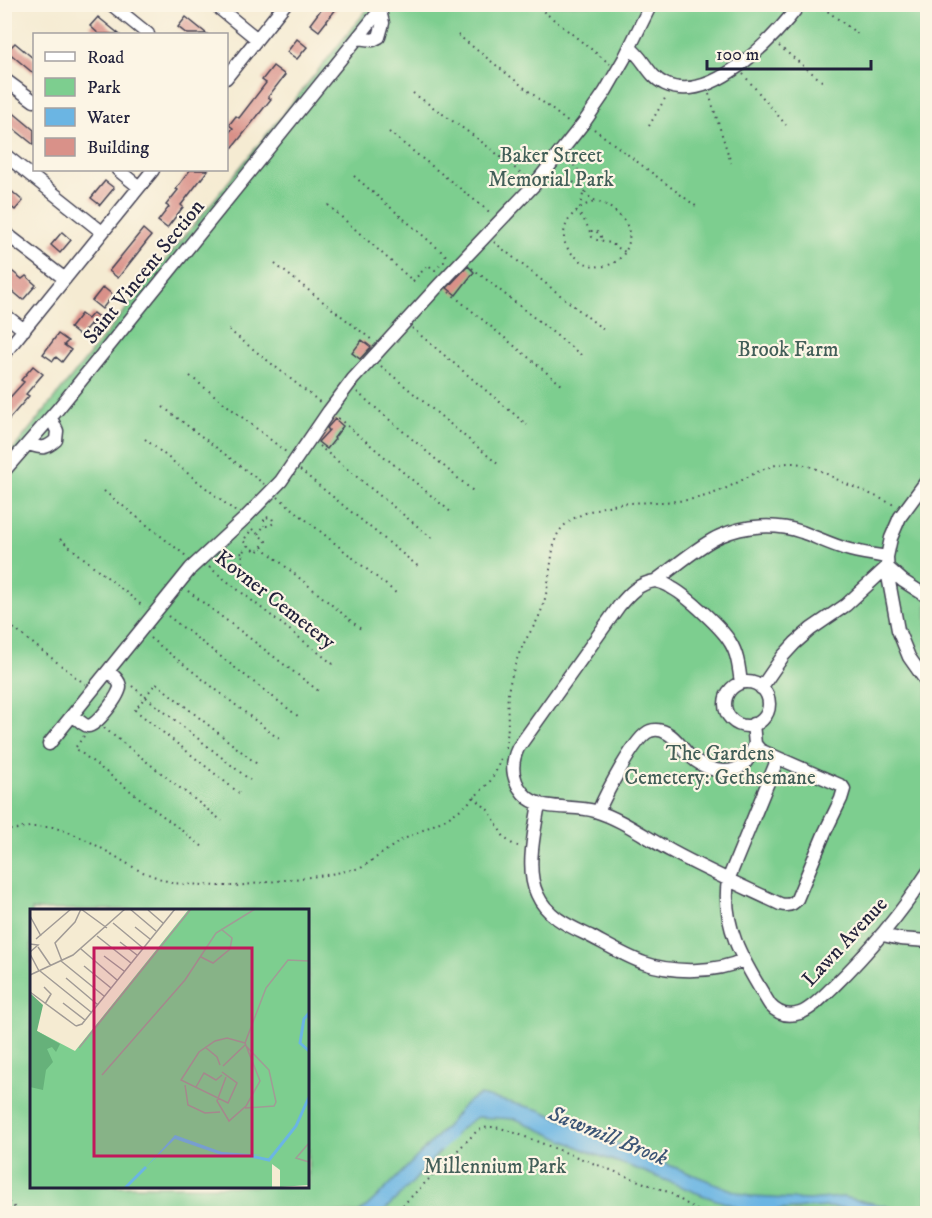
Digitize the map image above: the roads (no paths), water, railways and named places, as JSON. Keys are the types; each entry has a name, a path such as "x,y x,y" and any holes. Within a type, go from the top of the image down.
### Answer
{"street":[{"path":"111,4 147,33"},
{"path":"214,4 257,39"},
{"path":"228,75 285,4"},
{"path":"49,744 92,690 112,675 140,631 197,562 285,477 348,385 535,184 582,126 605,92 651,4"},
{"path":"630,48 638,54 662,83 672,87 689,88 706,84 737,66 770,39 800,4"},
{"name":"Saint Vincent Section","path":"4,471 51,418 383,8"},
{"path":"4,79 33,100"},
{"path":"4,154 102,232"},
{"path":"119,171 139,188"},
{"path":"4,354 152,171"},
{"path":"4,232 65,279"},
{"path":"4,314 24,330"},
{"path":"28,444 41,448 50,446 56,440 57,431 51,418"},
{"path":"927,479 905,510 893,533 887,562 899,635 909,657 927,684"},
{"path":"755,744 760,750 842,786 841,799 797,899 792,904 780,904 728,880 598,812 585,808 539,803 530,799 515,779 512,766 518,748 620,606 634,590 655,581 718,537 753,527 788,528 887,562 903,580 927,597"},
{"path":"761,688 795,643 846,605 887,562"},
{"path":"655,581 676,590 727,636 735,653 741,683"},
{"path":"72,715 85,725 94,724 119,692 120,685 112,675"},
{"path":"741,683 752,683 761,688 769,703 768,710 762,719 746,725 730,717 725,704 728,694 735,686 741,683"},
{"path":"598,812 635,746 647,732 659,730 667,732 694,760 708,768 720,771 733,770 750,756 755,744 753,724"},
{"path":"728,880 778,758"},
{"path":"539,803 532,849 532,874 535,891 547,910 566,924 653,966 711,969 743,960"},
{"name":"Lawn Avenue","path":"728,880 727,904 735,940 743,960 773,1008 781,1013 795,1014 809,1008 858,963 883,935 927,872"},
{"path":"883,935 927,941"}],"water":[{"path":"480,1095 540,1110 646,1156 751,1197 808,1200 843,1197 903,1211 927,1209 927,1213 867,1213 824,1207 750,1213 594,1154 516,1119 477,1117 449,1141 382,1213 359,1213 402,1173 463,1106"}],"waterway":[{"name":"Sawmill Brook","path":"441,1150 453,1137"},
{"name":"Sawmill Brook","path":"738,1207 751,1212"},
{"name":"Sawmill Brook","path":"852,1209 871,1214"}],"park label":[{"name":"Baker Street Memorial Park","path":"551,168"},
{"name":"Brook Farm","path":"788,350"},
{"name":"The Gardens Cemetery: Gethsemane","path":"720,766"},
{"name":"Millennium Park","path":"495,1167"}]}
